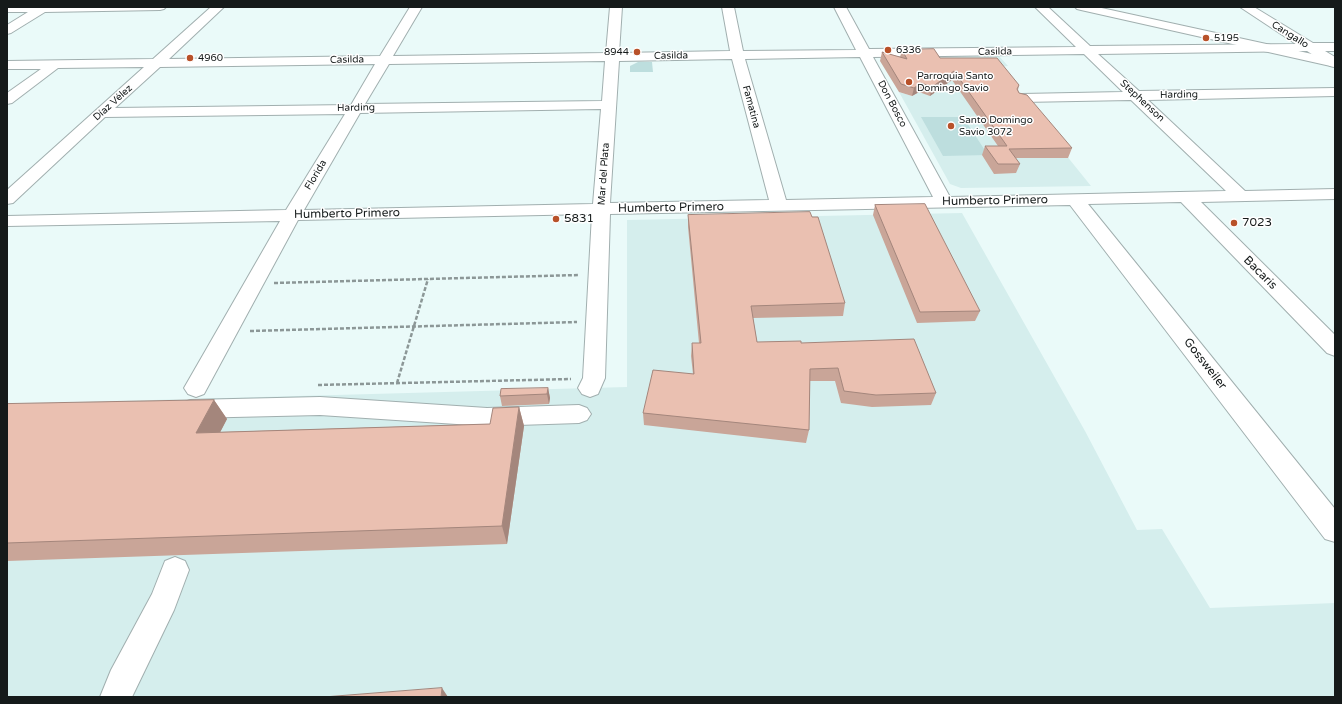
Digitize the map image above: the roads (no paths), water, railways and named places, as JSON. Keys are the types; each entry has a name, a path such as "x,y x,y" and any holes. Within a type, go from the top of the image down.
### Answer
{"street":[{"path":"7,9 160,7"},
{"name":"Díaz Vélez","path":"7,199 218,7"},
{"name":"Florida","path":"196,388 292,215 416,7"},
{"name":"Mar del Plata","path":"592,383 601,209 616,7"},
{"name":"Famatina","path":"728,7 737,55 779,205"},
{"name":"Don Bosco","path":"840,7 944,202"},
{"name":"Stephenson","path":"1042,7 1241,196"},
{"path":"1081,7 1335,61"},
{"path":"1104,7 1293,47 1314,50 1335,47"},
{"name":"Cangallo","path":"1246,7 1314,50"},
{"path":"7,30 43,8"},
{"name":"Casilda","path":"7,65 1293,47"},
{"path":"1314,50 1335,61"},
{"path":"7,100 54,65"},
{"name":"Harding","path":"1022,98 1335,92"},
{"name":"Harding","path":"102,113 609,104"},
{"name":"Humberto Primero","path":"7,221 1335,194"},
{"name":"Bacaris","path":"1186,197 1335,348"},
{"name":"Gossweiler","path":"1075,199 1335,530"},
{"path":"171,410 320,406 487,417 579,414"},
{"path":"116,697 122,681 164,600 175,570"}],"place":[{"name":"5195","path":"1206,38"},
{"name":"6336","path":"888,50"},
{"name":"8944","path":"637,52"},
{"name":"4960","path":"190,58"},
{"name":"Parroquia Santo Domingo Savio","path":"909,82"},
{"name":"Santo Domingo Savio 3072","path":"951,126"},
{"name":"5831","path":"556,219"},
{"name":"7023","path":"1234,223"}]}
